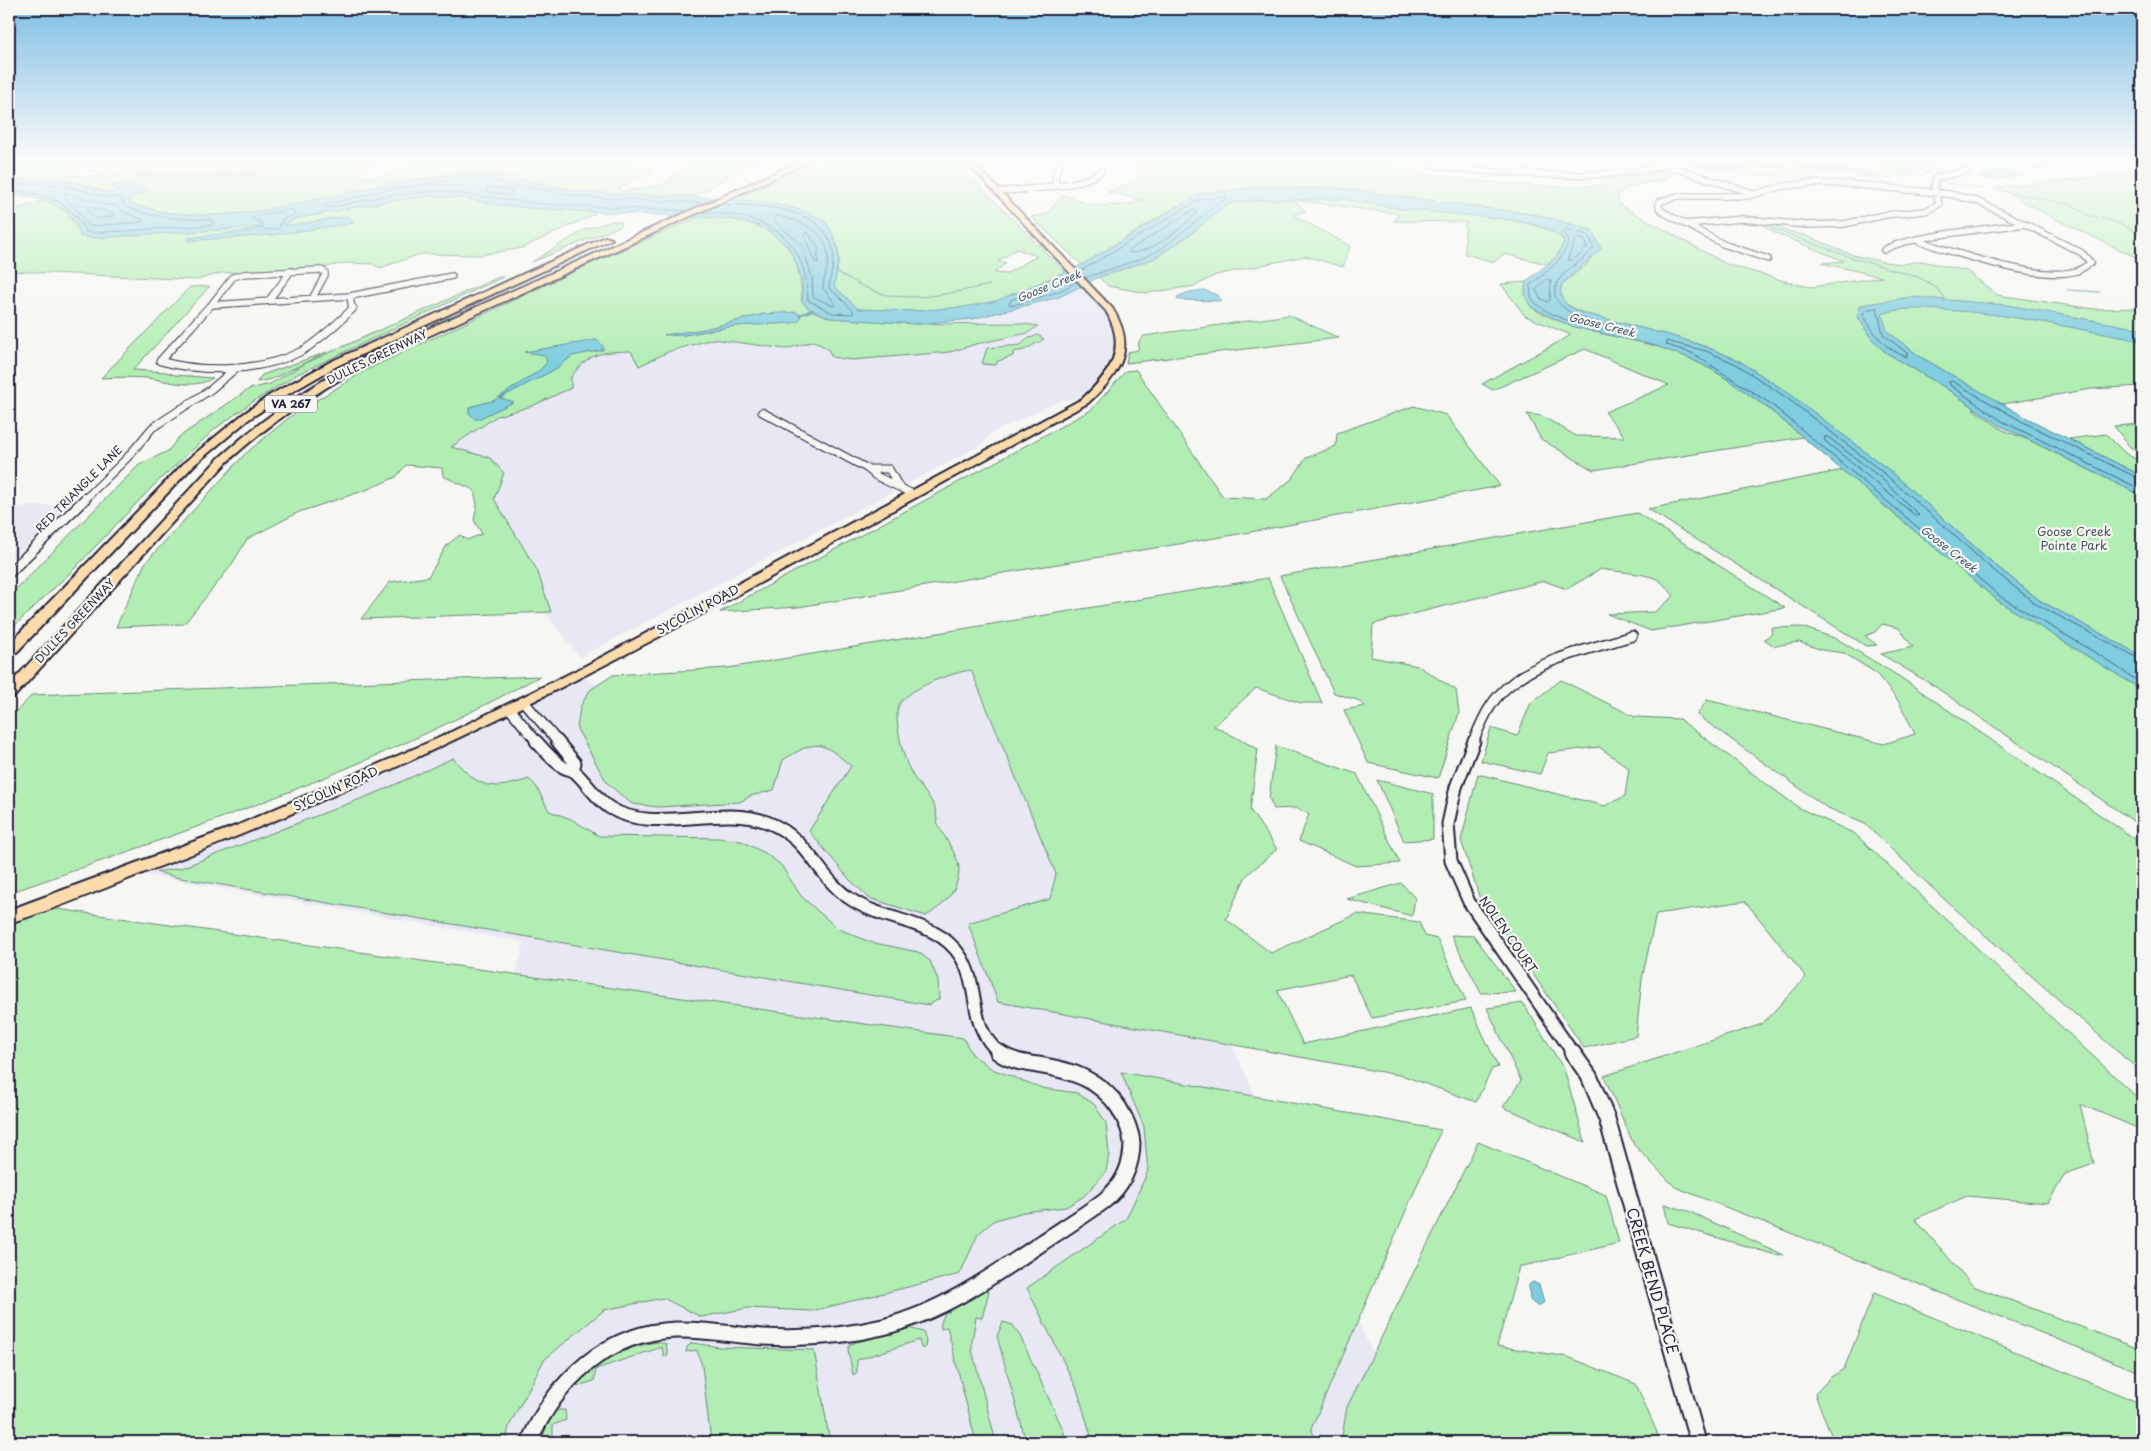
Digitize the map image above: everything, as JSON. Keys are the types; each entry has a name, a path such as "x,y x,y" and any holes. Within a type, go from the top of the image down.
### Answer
{"highway":[{"name":"DULLES GREENWAY","path":"9,652 190,463 258,406 297,382 339,360 630,229"},
{"name":"DULLES GREENWAY","path":"9,694 223,460 278,412 358,365 654,229"}],"main road":[{"name":"SYCOLIN ROAD","path":"9,917 241,830 446,740 592,668 1067,412 1103,385 1119,359 1121,337 1114,315 1033,229"}],"street":[{"path":"1694,229 1730,247 1768,259"},
{"path":"1884,250 1890,246 1983,229"},
{"path":"1918,241 1998,264 2031,271 2072,271 2085,268 2091,263 2082,253 2034,229"},
{"path":"314,297 325,272 315,269 238,275 233,278 160,361 182,367 236,368 284,359 302,351 353,308 350,296"},
{"path":"269,300 291,271"},
{"path":"211,304 350,296 452,276"},
{"name":"RED TRIANGLE LANE","path":"9,573 127,458 142,437 178,410 224,381 232,375 236,368"},
{"path":"762,412 868,469 876,476 914,494"},
{"name":"NOLEN COURT","path":"1607,1119 1588,1076 1469,902 1451,860 1448,824 1456,787 1482,720 1499,695 1518,679 1541,666 1632,636"},
{"path":"524,702 571,757 574,763 573,770"},
{"path":"510,708 564,768 573,770 598,799 613,810 640,818 735,815 755,818 794,836 810,850 832,885 851,900 882,915 918,924 937,932 951,944 966,965 976,1016 982,1035 992,1047 1001,1055 1015,1061 1069,1071 1094,1080 1110,1094 1122,1111 1132,1136 1129,1168 1116,1191 1032,1250 926,1312 890,1325 850,1331 777,1337 678,1330 656,1332 632,1338 608,1348 580,1367 549,1402 529,1442"},
{"name":"CREEK BEND PLACE","path":"1607,1119 1698,1442"}],"shaded area":[{"path":"672,229 716,229 811,310 831,318 916,324 972,319 1059,297 1082,285 1108,315 1115,338 1114,352 1102,376 1080,397 1060,401 991,433 985,442 966,453 580,657 484,534 478,489 455,465 291,416 366,370 590,264"},
{"path":"58,505 64,510 11,560 14,561 9,566 9,507"},
{"path":"1037,617 1413,1442 401,1442 524,942 132,872 241,830 580,674 732,770"}],"green space":[{"path":"9,229 257,229 253,230 273,235 295,229 563,229 522,248 480,255 421,254 380,268 373,264 346,263 326,267 221,273 196,280 9,271"},
{"path":"614,229 532,262 584,230"},
{"path":"672,229 763,229 786,245 794,260 800,278 802,302 811,310 831,318 916,324 1017,323 1038,326 1028,333 976,344 950,352 851,360 832,357 828,349 814,341 786,349 713,339 670,351 639,366 631,351 604,353 590,358 571,377 571,388 532,406 497,416 451,447 490,458 504,473 494,499 537,570 551,612 361,619 390,582 428,577 447,545 460,535 467,540 482,534 474,520 477,505 474,490 443,476 442,468 406,465 396,477 366,490 299,512 247,539 231,566 184,624 116,627 145,563 244,455 291,416 366,370 590,264","holes":["764,314 792,323 734,326 684,335 672,335"]},
{"path":"806,229 1022,229 1065,272 997,301 981,305 928,311 858,309 834,286 839,260 837,244","holes":["1017,249 1037,256 1006,274 994,273 1006,263 998,261"]},
{"name":"Goose Creek Pointe Park","path":"1043,229 1140,229 1082,265"},
{"path":"1197,229 1318,229 1350,246 1343,267 1305,256 1216,275 1195,286 1147,293 1108,286 1099,277 1153,259"},
{"path":"1465,229 1543,229 1556,234 1564,242 1557,256 1547,264 1503,254 1494,262 1465,254"},
{"name":"Goose Creek Pointe Park","path":"1586,229 1662,229 1726,264 1811,287 1882,277 1822,263 1844,261 1768,229 1782,229 1807,236 1853,255 1902,264 1922,261 1967,271 1997,295 2094,309 2142,308 2142,386 2091,389 1973,409 2003,430 2031,441 2142,496 2142,662 2039,600 1995,565 1932,509 1691,342 1583,313 1566,304 1561,299 1560,291 1562,284 1587,264 1591,230"},
{"path":"2076,229 2142,229 2142,260"},
{"path":"499,277 503,277 298,374 251,403 216,428 154,485 74,569 9,631 9,596 139,465 168,451 179,437 249,389 270,384 306,363"},
{"path":"1526,282 1526,299 1538,311 1575,327 1658,347 1690,358 1735,384 1803,437 1593,470 1541,439 1527,414 1542,416 1576,436 1625,437 1605,412 1669,385 1585,349 1493,390 1482,384 1571,335 1525,316 1501,284"},
{"path":"210,286 133,370 213,378 205,382 189,384 148,378 101,378 190,287"},
{"path":"1289,315 1339,338 1126,363 1128,352 1138,350 1139,341 1144,336"},
{"path":"1038,335 1044,339 1024,350 1013,352 1013,356 998,361 996,365 982,364 987,348 1021,345 1027,339"},
{"path":"327,352 272,379 257,382 262,375"},
{"path":"1136,370 1223,497 1266,499 1292,479 1306,458 1336,446 1337,433 1414,406 1446,415 1500,486 1239,534 798,607 720,612 1091,410 1126,371"},
{"path":"2142,424 2142,453 2130,447 2114,426"},
{"path":"2106,434 2126,454 2142,462 2142,476 2069,439"},
{"path":"1843,470 1895,515 2142,690 2142,827 1934,686 1881,654 1913,647 1899,628 1882,624 1875,632 1865,636 1877,645 1866,646 1648,509"},
{"path":"1637,513 1785,608 1651,631 1607,614 1655,612 1674,596 1655,578 1641,574 1601,569 1567,589 1544,581 1373,624 1371,657 1418,666 1456,690 1459,713 1438,778 1368,763 1344,710 1365,706 1357,700 1334,693 1280,576"},
{"path":"1268,578 1322,703 1301,703 1256,688 1214,726 1258,749 1250,810 1277,849 1246,876 1226,919 1271,953 1357,914 1419,922 1425,936 1437,939 1466,1001 1372,1018 1351,975 1277,990 1303,1044 1471,1008 1498,1067 1492,1069 1476,1102 1404,1076 998,1002 968,923 1050,899 1056,874 971,670 953,674 919,688 902,700 898,707 898,729 907,764 935,808 938,825 954,853 959,868 956,884 949,896 939,907 926,916 869,898 850,880 809,831 851,766 825,747 818,745 804,748 783,760 774,790 750,796 740,802 658,807 632,804 607,783 577,729 580,707 590,690 613,675 728,668"},
{"path":"1802,627 1837,639 1900,677 2142,844 2142,1073 1944,899 1865,824 1826,807 1697,715 1707,700 1884,744 1915,734 1899,702 1876,673 1844,653 1822,650 1799,642 1774,646 1764,639 1772,634 1771,628"},
{"path":"540,676 476,709 346,769 212,821 9,893 9,719 32,695"},
{"path":"1561,680 1635,717 1679,719 1799,808 1855,834 2142,1102 2142,1130 2080,1104 2094,1164 2065,1174 2048,1203 1967,1196 1915,1219 1973,1286 2142,1350 2142,1373 1675,1187 1634,1145 1604,1076 1762,1024 1806,977 1745,901 1656,914 1642,979 1636,1036 1584,1048 1479,896 1461,840 1478,774 1605,806 1625,796 1629,768 1599,747 1548,753 1540,774 1481,761 1491,728 1517,736 1531,703"},
{"path":"1276,746 1357,774 1400,863 1356,866 1299,841 1309,814 1295,808 1274,809 1269,798"},
{"path":"453,758 471,776 487,785 505,785 529,779 536,786 549,811 571,819 599,836 719,838 741,841 765,853 781,865 801,896 837,928 870,942 918,952 930,961 938,980 939,999 929,1005 175,877 156,872 181,868 381,791"},
{"path":"1377,780 1433,794 1433,839 1404,841"},
{"path":"1401,883 1415,898 1412,916 1347,899"},
{"path":"36,906 963,1038 972,1054 992,1069 1042,1088 1077,1093 1094,1104 1106,1123 1109,1154 1106,1171 1083,1197 1066,1207 1024,1212 995,1220 978,1234 960,1274 812,1311 748,1308 701,1317 663,1298 604,1310 544,1360 509,1426 506,1442 9,1442 9,917"},
{"path":"1451,935 1474,936 1516,992 1481,993"},
{"path":"1523,1003 1564,1069 1585,1142 1503,1107 1521,1081 1487,1008"},
{"path":"1121,1072 1441,1130 1311,1429 1317,1442 1099,1442 1091,1436 1077,1389 1027,1288 1126,1219 1148,1171 1144,1127"},
{"path":"1478,1142 1606,1195 1619,1243 1519,1267 1497,1346 1568,1357 1636,1384 1661,1442 1341,1442 1347,1407"},
{"path":"1664,1204 1688,1211 1784,1255 1779,1256 1668,1223"},
{"path":"983,1289 989,1291 982,1318 976,1317 972,1350 996,1442 976,1442 947,1327 941,1329 942,1319 948,1310"},
{"path":"1874,1293 2142,1404 2142,1442 1834,1442 1815,1394 1831,1377 1844,1369"},
{"path":"1003,1322 1013,1325 1020,1336 1061,1425 1065,1436 1063,1442 1026,1442 997,1336"},
{"path":"909,1328 923,1332 926,1341 925,1348 921,1348 919,1340 857,1360 857,1372 853,1375 848,1350 850,1344"},
{"path":"657,1342 666,1344 668,1356 664,1356 662,1347 596,1369 594,1381 577,1386 577,1383 586,1375 613,1356 634,1347"},
{"path":"692,1343 719,1347 814,1350 830,1442 711,1442 702,1366 697,1350 686,1352 687,1347"},
{"path":"557,1410 565,1410 566,1420 553,1425 553,1435 548,1438 544,1435 546,1424"}],"water":[{"path":"77,229 237,229 94,238 80,236"},
{"path":"315,229 273,235 187,241 189,238 253,230"},
{"name":"Goose Creek","path":"767,229 830,229 836,242 838,254 834,286 858,309 912,311 964,307 996,301 1082,265 1142,229 1197,229 1153,259 1099,277 1059,297 972,319 916,324 831,318 811,310 802,302 802,280 791,250"},
{"name":"Goose Creek","path":"1547,229 1592,230 1601,249 1562,284 1561,295 1565,303 1583,313 1707,347 1738,360 1790,394 1889,470 1995,565 2039,600 2142,656 2142,690 1998,601 1768,408 1718,373 1689,358 1653,345 1574,327 1531,307 1525,295 1526,282 1557,256 1564,242 1559,233"},
{"path":"1204,290 1217,295 1222,301 1178,300 1177,297 1189,292"},
{"path":"1911,297 2007,305 2142,329 2142,341 1993,314 1912,309 1882,314 1887,331 1919,356 2025,417 2142,476 2142,496 1999,425 1944,387 1885,352 1870,337 1857,315 1861,305"},
{"path":"797,312 801,316 799,321 792,323 734,326 684,335 664,335 705,329 764,314"},
{"path":"597,340 603,346 603,350 572,356 556,369 500,398 514,402 476,420 469,413 469,407 495,400 540,370 547,362 544,355 524,352"},
{"path":"1533,1282 1539,1285 1544,1302 1538,1307 1530,1300 1529,1285"}],"waterway":[{"path":"1773,229 1853,258 1918,277 1933,285 1944,296 1944,301"},
{"path":"2130,229 2142,235"},
{"path":"835,271 868,289 893,296 921,297 990,285"},
{"path":"2067,290 2100,292"},
{"path":"799,315 813,310"}]}
